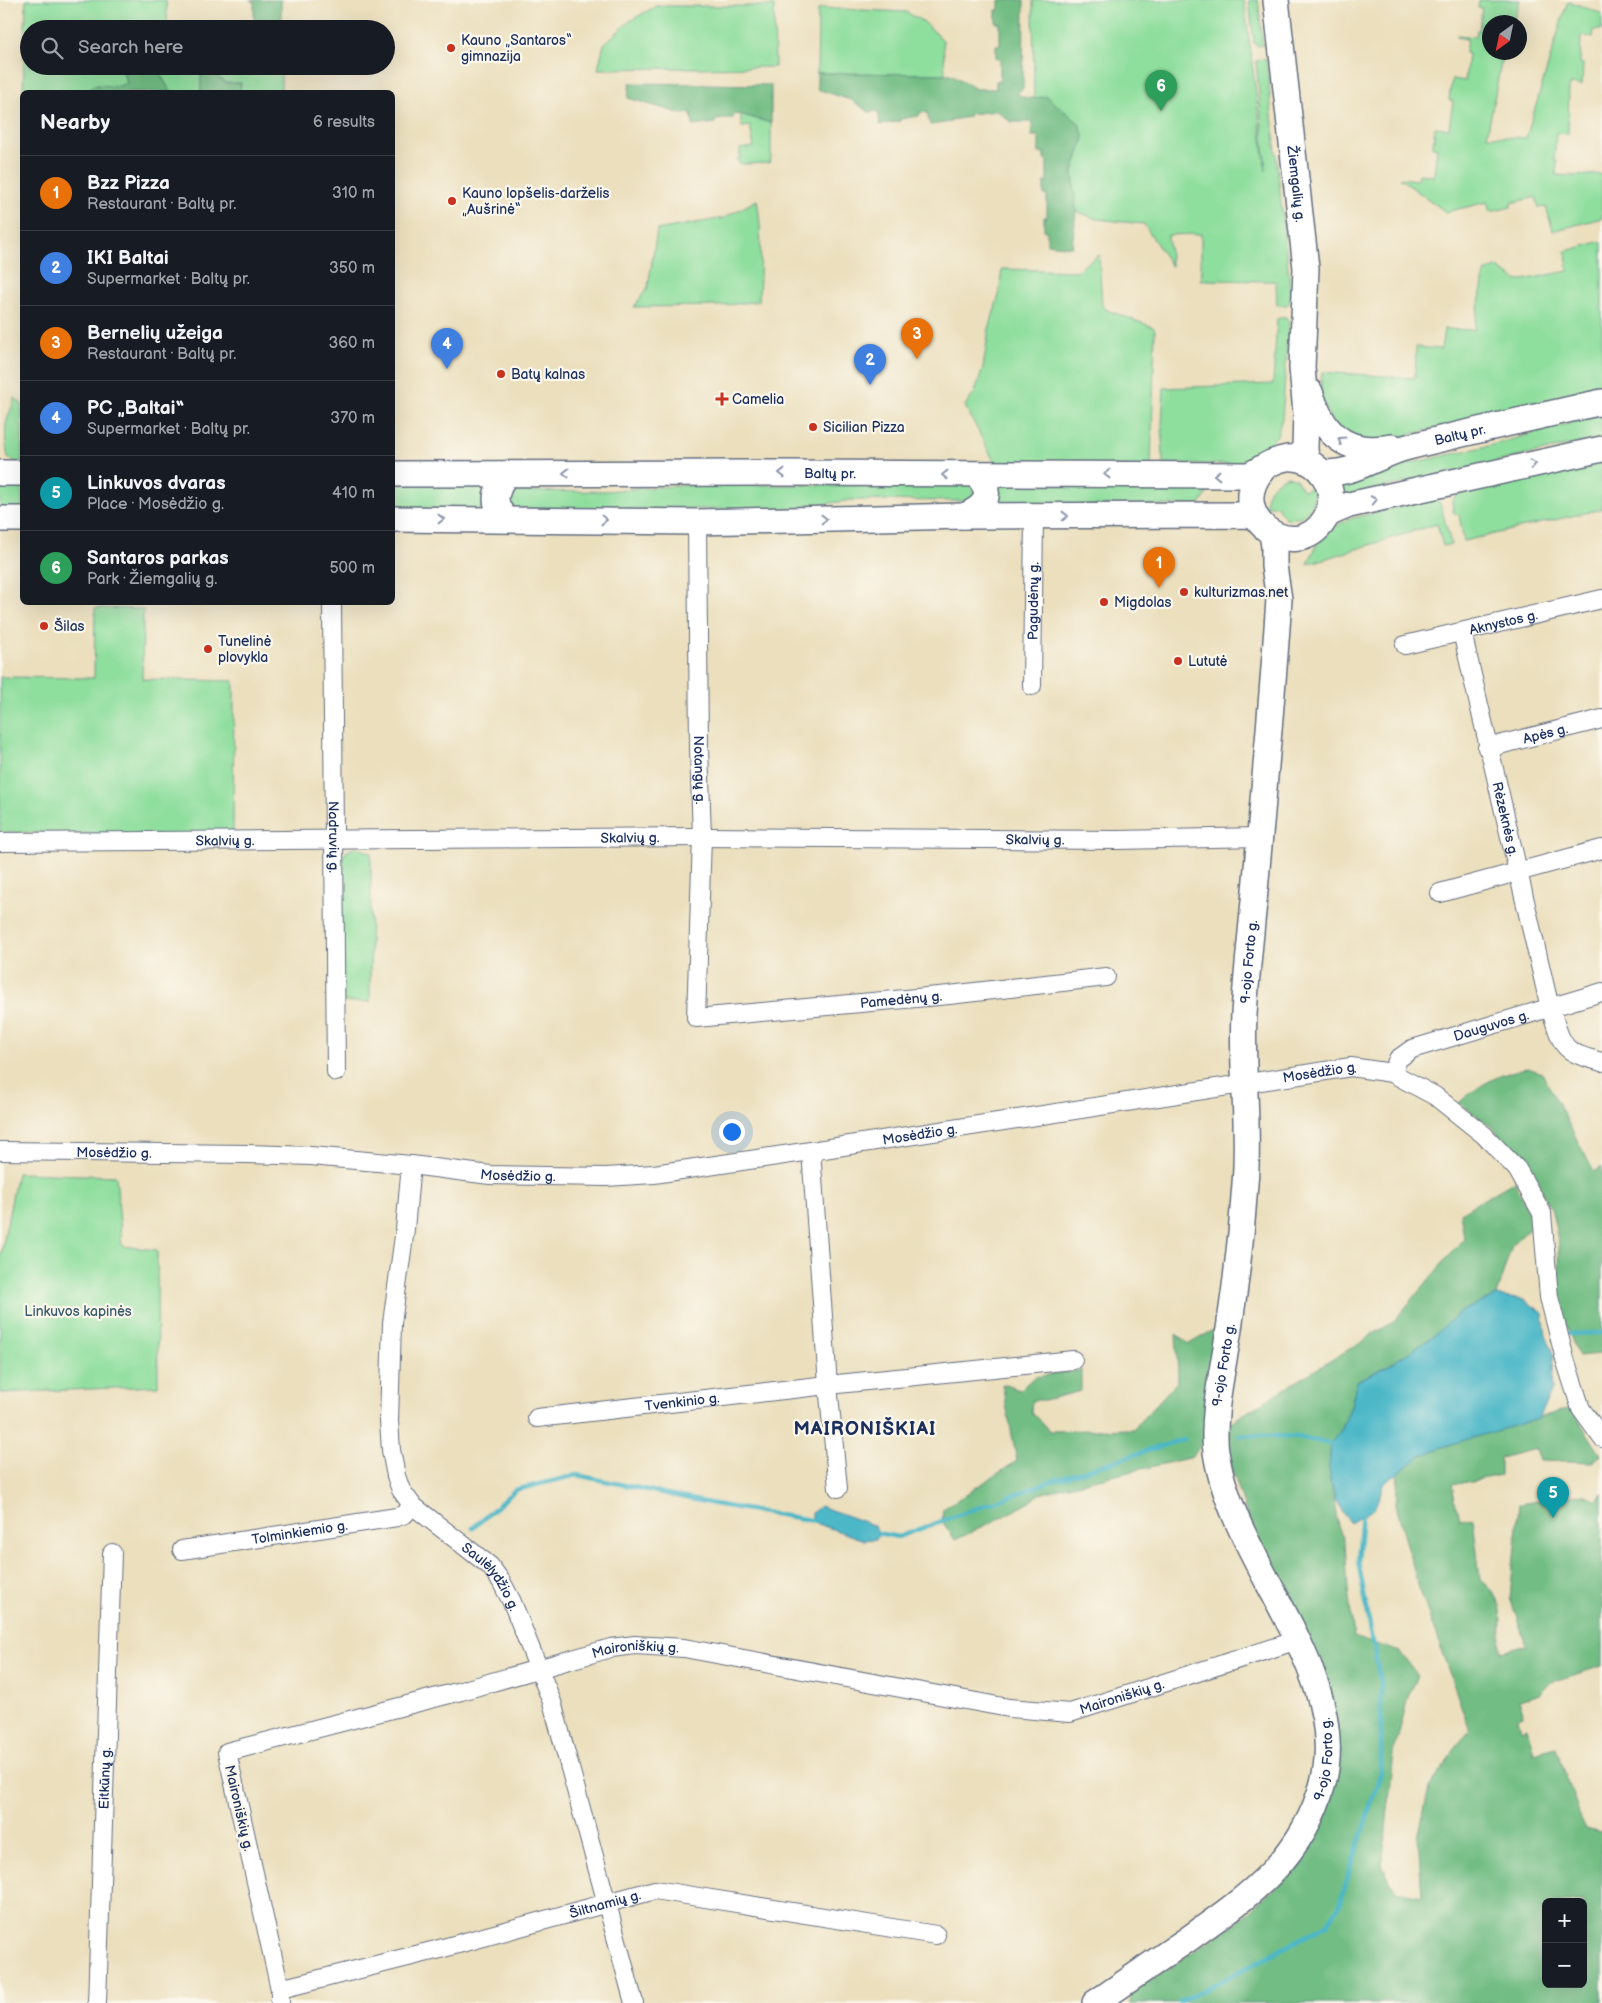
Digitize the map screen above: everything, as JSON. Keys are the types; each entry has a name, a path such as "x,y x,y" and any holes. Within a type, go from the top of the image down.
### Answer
{"main road":[{"name":"Žiemgalių g.","path":"1276,0 1306,268 1302,368 1306,413 1304,448 1314,466"},
{"name":"Žiemgalių g.","path":"1272,464 1287,446 1290,412 1302,368"},
{"path":"1302,368 1324,425 1337,438 1363,448 1405,447"},
{"name":"Baltų pr.","path":"395,474 1249,475 1272,464 1298,459 1332,474 1349,470 1405,447 1602,402"},
{"path":"1328,514 1349,505 1602,449"},
{"path":"1264,525 1251,500 1251,491 1254,482 1272,464"},
{"path":"395,519 697,522 964,516 1246,515 1280,537 1298,537 1313,531 1328,514 1331,496 1326,479 1314,466"},
{"path":"0,473 20,473"},
{"path":"505,474 496,494 496,503 499,511 506,519"},
{"path":"964,516 977,510 983,504 986,497 984,482 977,475"},
{"path":"0,519 20,519"},
{"name":"9-ojo Forto g.","path":"1264,525 1274,546 1274,566 1279,600"},
{"name":"9-ojo Forto g.","path":"1095,2003 1235,1906 1255,1890 1287,1856 1302,1832 1322,1787 1328,1746 1326,1724 1319,1694 1298,1640 1237,1523 1224,1488 1216,1448 1217,1406 1231,1320 1246,1180 1244,1016 1279,600 1298,537"}],"street":[{"name":"Pagudėnų g.","path":"1032,686 1034,517"},
{"name":"Notangų g.","path":"696,1018 702,837 699,748 697,522"},
{"name":"Aknystos g.","path":"1405,646 1602,599"},
{"name":"Nadruvių g.","path":"332,605 336,1072"},
{"name":"Rėzeknės g.","path":"1462,632 1487,748 1550,1008 1563,1044 1569,1051 1578,1056 1602,1062"},
{"name":"Apės g.","path":"1487,748 1602,719"},
{"name":"Skalvių g.","path":"0,842 702,837 1118,840 1260,837"},
{"path":"1440,893 1602,849"},
{"name":"Pamedėnų g.","path":"696,1018 949,995 1106,977"},
{"name":"Dauguvos g.","path":"1392,1073 1398,1059 1412,1049 1602,992"},
{"name":"Mosėdžio g.","path":"0,1151 311,1156 411,1165 490,1175 606,1177 654,1174 811,1151 1351,1067 1392,1073 1435,1096 1484,1135 1517,1169 1542,1213 1549,1296 1565,1359 1581,1409 1602,1438"},
{"path":"811,1151 828,1385 838,1488"},
{"name":"Saulėlydžio g.","path":"411,1165 405,1229 392,1323 389,1422 391,1450 396,1476 401,1490 412,1505 490,1566 501,1581 512,1602 539,1668 562,1737 634,2003"},
{"name":"Tvenkinio g.","path":"538,1418 828,1385 1073,1360"},
{"name":"Tolminkiemio g.","path":"182,1550 397,1517 405,1514 412,1505"},
{"name":"Eitkūnų g.","path":"97,2003 112,1553"},
{"name":"Maironiškių g.","path":"280,1996 227,1752 461,1691 611,1648 635,1645 684,1648 1009,1708 1070,1713 1298,1640"},
{"name":"Šiltnamių g.","path":"280,1996 436,1950 655,1890 936,1935"}],"green space":[{"path":"26,0 166,0 167,20 25,20"},
{"path":"250,0 281,0 281,20 254,20 254,2"},
{"path":"999,0 1024,0 1023,88 1017,94 1031,98 1046,96 1079,123 1084,138 1073,172 1076,211 1072,247 1047,244 1047,231 1044,231 1044,217 1047,217 1047,195 1044,195 1044,182 1047,182 1047,160 1044,159 1044,153 1039,153 1039,136 1032,136 1032,122 1011,122 997,111 969,114 969,117 930,125 927,112 919,113 919,116 880,125 878,111 869,112 851,100 817,89 817,73 951,74 976,89 996,89 996,81 1000,81 1000,59 996,59 996,45 1000,45 1000,23 996,23 996,10 999,10"},
{"path":"1033,0 1244,0 1266,171 1256,61 1266,58 1291,297 1289,303 1277,305 1276,282 1273,281 1201,280 1201,234 1168,235 1171,266 1144,224 1096,219 1076,211 1073,172 1084,138 1034,99"},
{"path":"1249,0 1258,0 1263,45 1258,46 1254,43"},
{"path":"1479,0 1520,0 1515,15 1482,15 1482,60 1502,60 1487,136 1526,138 1567,3 1571,2 1602,14 1602,30 1594,30 1593,37 1581,36 1580,63 1583,64 1582,85 1569,84 1568,134 1556,133 1554,160 1557,161 1556,175 1602,174 1602,218 1553,231 1546,207 1539,208 1536,197 1511,203 1511,207 1490,212 1487,202 1446,212 1399,178 1418,180 1419,174 1434,176 1437,148 1433,147 1435,127 1449,128 1453,101 1449,100 1452,79 1465,81 1468,54 1465,53 1467,39 1457,37 1457,35 1476,37 1477,30 1479,30 1482,8 1478,8"},
{"path":"656,6 774,6 775,67 598,69 604,44 630,21"},
{"path":"821,8 906,12 924,22 943,40 945,74 817,73 818,10"},
{"path":"24,75 124,75 127,83 119,86 93,85 89,90 23,90"},
{"path":"124,75 161,75 170,90 89,90 93,85 119,86 127,83"},
{"path":"161,75 201,75 201,90 170,90"},
{"path":"201,75 216,75 226,83 241,83 240,90 201,90"},
{"path":"216,75 281,75 281,90 240,90 240,83 226,83"},
{"path":"630,83 771,85 771,123 740,114 733,115 733,118 715,120 715,123 693,126 691,113 682,114 628,98"},
{"path":"740,114 771,123 771,158 769,163 743,164 738,162 740,149 754,147 750,126 742,127"},
{"path":"757,200 761,238 759,301 720,306 634,307 648,287 657,230 724,218"},
{"path":"1602,241 1602,387 1380,442 1349,438 1332,424 1320,393 1322,372 1415,378 1416,347 1441,349 1444,329 1474,330 1485,272 1496,267 1518,281 1568,271 1566,251"},
{"path":"1099,255 1102,306 1109,311 1153,327 1155,330 1151,467 996,465 965,406 975,392 983,368 989,329 999,295 1002,269 1076,271"},
{"path":"1286,317 1289,322 1282,418 1277,436 1262,451 1239,464 1163,465 1162,424 1164,388 1273,384 1277,319"},
{"path":"14,397 20,402 20,462 8,458 5,434"},
{"path":"1602,414 1602,438 1337,498 1333,481 1492,445"},
{"path":"1602,459 1602,509 1464,541 1459,515 1453,512 1452,500 1460,493"},
{"path":"1288,476 1296,479 1303,490 1314,487 1313,500 1308,510 1293,519 1286,518 1279,511 1278,506 1266,506 1267,496 1271,487"},
{"path":"0,484 20,484 20,509 0,509"},
{"path":"395,484 492,484 488,509 395,508"},
{"path":"994,484 1212,485 1200,505 993,506"},
{"path":"687,485 971,485 976,493 968,501 852,500 791,509 512,509 503,496 510,492 605,491"},
{"path":"1428,500 1436,500 1440,503 1451,544 1443,546 1437,524 1308,564 1317,544 1339,524 1349,519"},
{"path":"95,608 143,609 142,679 234,681 233,837 0,832 0,677 94,678"},
{"path":"356,847 371,853 370,1002 343,1002 339,860 346,852"},
{"path":"1528,1068 1542,1073 1594,1172 1602,1167 1602,1354 1578,1356 1560,1308 1559,1246 1552,1211 1531,1171 1493,1128 1459,1103 1474,1090 1491,1080"},
{"name":"Linkuvos kapinės","path":"17,1173 116,1176 122,1246 157,1250 158,1386 0,1393 0,1259"},
{"path":"1515,1181 1533,1225 1512,1245 1496,1296 1460,1312 1431,1338 1391,1364 1357,1381 1351,1406 1342,1429 1331,1443 1329,1468 1338,1526 1345,1542 1348,1590 1354,1637 1400,1652 1418,1676 1408,1697 1394,1753 1382,1866 1396,1891 1422,1896 1418,1836 1429,1788 1458,1744 1470,1731 1417,1582 1396,1505 1398,1473 1422,1455 1448,1445 1571,1408 1601,1455 1592,1462 1540,1460 1536,1449 1500,1458 1500,1475 1452,1485 1459,1520 1473,1518 1480,1579 1495,1595 1500,1612 1501,1652 1526,1645 1510,1598 1519,1504 1584,1494 1596,1500 1602,1493 1602,1666 1551,1682 1540,1694 1519,1700 1524,1716 1518,1718 1521,1730 1527,1728 1534,1753 1556,1747 1586,1829 1602,1833 1602,2003 1130,2003 1131,1993 1238,1922 1282,1882 1314,1840 1333,1793 1339,1750 1253,1534 1228,1456 1231,1422 1393,1322 1464,1238 1460,1213"},
{"path":"1215,1329 1217,1339 1203,1440 1193,1457 1040,1494 1025,1505 955,1540 942,1521 943,1509 1017,1461 1002,1384 1020,1390 1034,1377 1081,1370 1081,1391 1045,1400 1032,1400 1031,1412 1050,1431 1133,1429 1177,1382 1176,1334 1189,1344"}],"water":[{"path":"1496,1296 1525,1300 1543,1313 1546,1335 1554,1353 1552,1390 1538,1419 1448,1445 1422,1455 1385,1483 1374,1509 1350,1523 1335,1500 1329,1468 1331,1443 1342,1429 1351,1406 1357,1381 1391,1364 1431,1338 1460,1312"},
{"path":"820,1506 873,1525 878,1531 878,1536 876,1539 864,1540 815,1523 812,1520 812,1513"}],"waterway":[{"path":"1563,1334 1602,1333"},
{"path":"1239,1435 1297,1437 1337,1445"},
{"path":"872,1532 898,1537 1052,1481 1184,1439"},
{"path":"473,1528 515,1490 577,1475 714,1504 816,1521"},
{"path":"1179,2003 1327,1925 1339,1906 1381,1772 1381,1686 1358,1561 1362,1513"}],"place":[{"name":"Kauno „Santaros“ gimnazija","path":"451,48"},
{"name":"Santaros parkas","path":"1161,111"},
{"name":"Kauno lopšelis-darželis „Aušrinė“","path":"452,201"},
{"name":"Bernelių užeiga","path":"917,359"},
{"name":"PC „Baltai“","path":"447,369"},
{"name":"Batų kalnas","path":"501,374"},
{"name":"IKI Baltai","path":"870,385"},
{"name":"Camelia","path":"722,399"},
{"name":"Sicilian Pizza","path":"813,427"},
{"name":"Bzz Pizza","path":"1159,588"},
{"name":"kulturizmas.net","path":"1184,592"},
{"name":"Migdolas","path":"1104,602"},
{"name":"Šilas","path":"44,626"},
{"name":"Tunelinė plovykla","path":"208,649"},
{"name":"Lututė","path":"1178,661"},
{"name":"Linkuvos dvaras","path":"1553,1518"}],"district":[{"name":"MAIRONIŠKIAI","path":"865,1429"}]}
